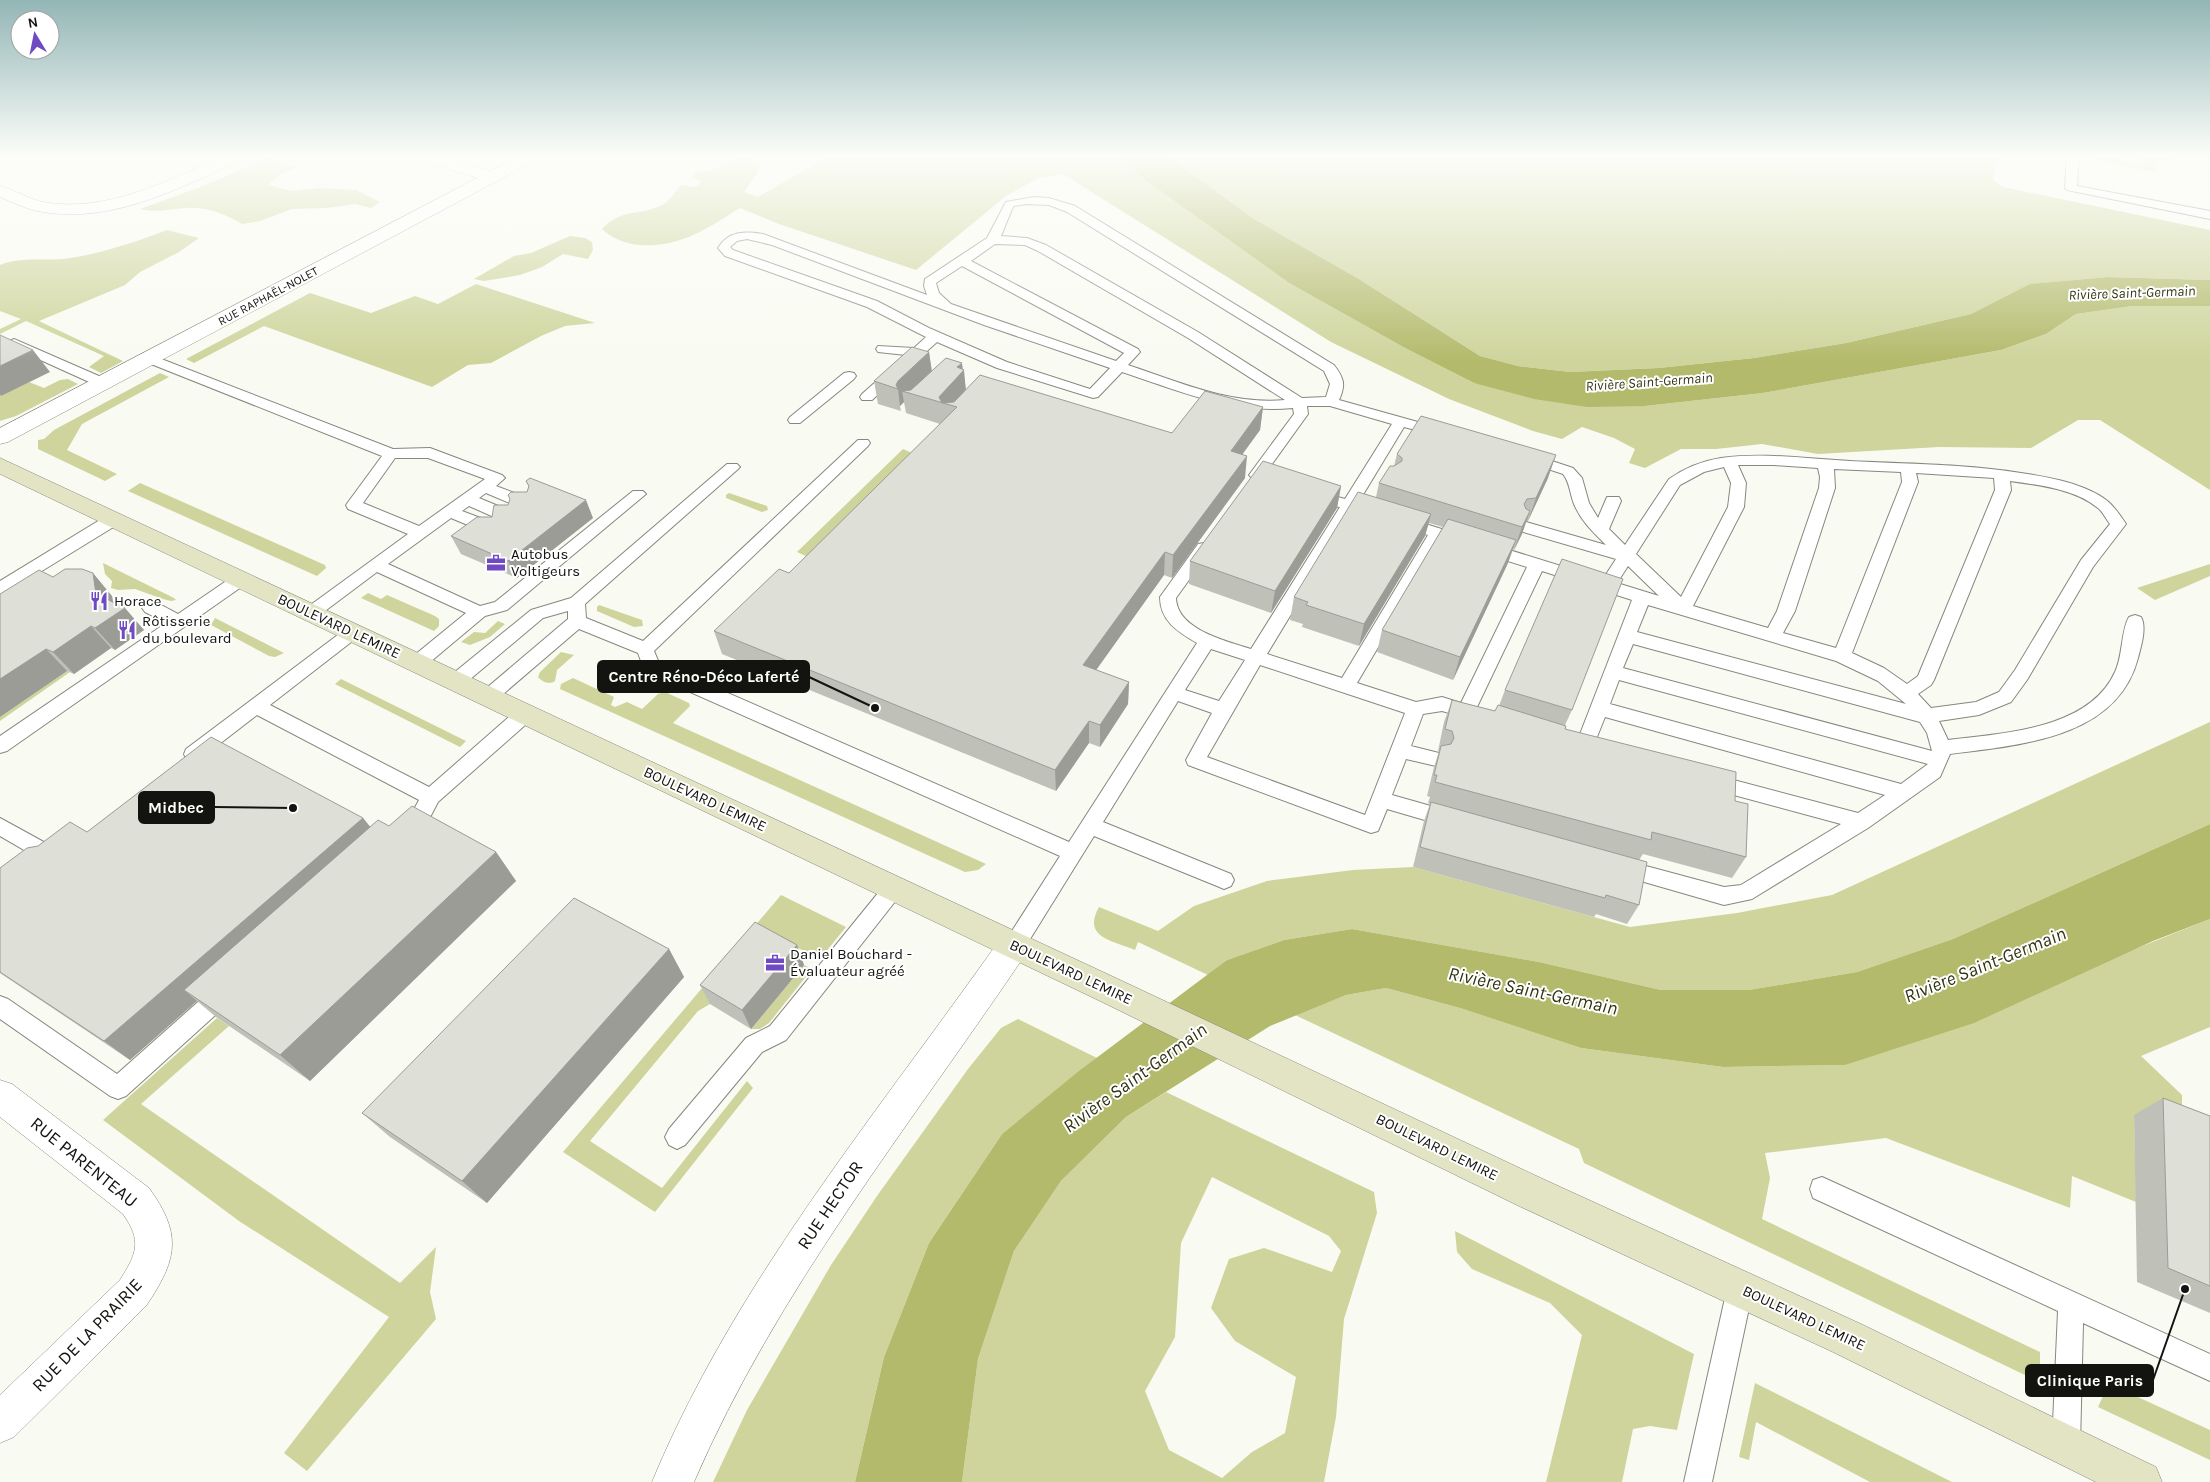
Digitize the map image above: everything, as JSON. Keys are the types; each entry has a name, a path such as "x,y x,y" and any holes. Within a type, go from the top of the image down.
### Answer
{"main road":[{"name":"BOULEVARD LEMIRE","path":"0,465 1110,990 1532,1193 1740,1289 2142,1482"}],"street":[{"name":"RUE RAPHAËL-NOLET","path":"0,437 151,359 405,223"},
{"name":"RUE HECTOR","path":"673,1482 720,1382 780,1280 863,1157 977,1001 1014,945"},
{"name":"RUE PARENTEAU","path":"0,1096 136,1201 149,1217 154,1238"},
{"name":"RUE DE LA PRAIRIE","path":"0,1423 132,1293 147,1272 155,1252 154,1238"}],"lane":[{"path":"946,306 933,297 929,289 930,282 993,239 1001,223"},
{"path":"1094,223 1329,368 1337,378 1338,388 1331,402"},
{"path":"961,261 1133,352 1119,366 1094,394 1002,365 936,336 872,304 729,253 724,248 731,240 740,236 760,237 1026,337 1119,366 1226,401 1256,405 1331,402 1454,437"},
{"path":"993,239 1027,242 1042,248 1193,335 1298,402 1302,410 1301,414 1246,490"},
{"path":"867,397 936,336"},
{"path":"0,350 14,343 103,383"},
{"path":"883,349 917,352"},
{"path":"954,363 968,350"},
{"path":"151,359 391,454 430,453 497,478 311,612"},
{"path":"989,379 1002,365"},
{"path":"796,420 849,376"},
{"path":"1400,422 1374,478 1348,505 1223,710 1195,760 1371,825 1416,709"},
{"path":"645,649 863,443"},
{"path":"391,454 354,505 420,533"},
{"path":"1512,454 1568,471 1574,478 1581,503 1587,515 1626,556 1683,609"},
{"path":"1607,586 1674,482 1686,473 1702,466 1728,462 1775,460 1824,465 2000,474 2048,482 2076,490 2107,508 2117,518 2118,524 2087,564 2021,675 2005,697 1979,708 1925,716 1626,636"},
{"path":"1683,609 1736,507 1740,493 1739,482 1736,472 1728,462"},
{"path":"1773,636 1786,611 1827,488 1828,478 1824,465"},
{"path":"456,681 537,614 577,602 732,466"},
{"path":"1842,656 1910,482 1908,469"},
{"path":"1906,694 1925,680 2003,490 2000,474"},
{"path":"1256,475 1275,481"},
{"path":"484,487 527,504"},
{"path":"418,663 479,612 501,606 638,494"},
{"path":"1321,496 1642,597 1842,656 1896,684 1925,716 1939,739 1940,754 1933,772 1860,822 1745,893 1735,896 1724,896 1600,861"},
{"path":"467,499 509,517"},
{"path":"1600,530 1613,501"},
{"path":"450,512 493,529"},
{"path":"0,589 114,519"},
{"path":"1526,527 1626,556"},
{"path":"1346,686 1437,532"},
{"path":"1212,536 1168,597 1167,605 1169,612 1177,620 1207,641 1416,709 1442,704 1493,720"},
{"path":"1466,711 1537,564"},
{"path":"376,565 479,612"},
{"path":"0,746 241,580"},
{"path":"1603,752 1575,744 1599,708 1642,597"},
{"path":"489,696 577,621 577,602"},
{"path":"151,608 179,622"},
{"path":"577,621 645,649 651,666 1074,853"},
{"path":"1612,672 1940,754 2030,735 2068,724 2097,709 2122,677 2133,643 2135,621"},
{"path":"178,765 353,632"},
{"path":"1014,945 1092,826 1207,641"},
{"path":"1175,693 1223,710"},
{"path":"255,706 431,797"},
{"path":"1599,708 1903,792"},
{"path":"389,846 418,819 431,797 525,714"},
{"path":"1400,750 1436,758"},
{"path":"1689,776 1860,822"},
{"path":"1381,800 1466,824"},
{"path":"0,826 40,861 54,859 69,847"},
{"path":"1092,826 1224,880"},
{"path":"677,1137 754,1045 778,1033 894,888"},
{"path":"0,1006 118,1088 243,977"},
{"path":"1822,1189 2210,1368"},
{"path":"1698,1482 1740,1289"},
{"path":"2066,1445 2071,1304"}],"shaded area":[{"path":"608,223 715,223 693,235 676,241 653,245 631,244 621,241 602,229"},
{"path":"777,223 973,223 916,270"},
{"path":"1141,223 1205,223 1289,283 1405,348 1474,383 1645,406 1763,393 2001,350 2046,334 2076,314 2133,306 2210,306 2210,490 2100,420 2078,420 2031,448 1939,447 1818,454 1762,444 1716,449 1681,449 1645,468 1629,463 1635,449 1614,438 1582,427 1562,439 1533,431 1449,399 1331,342"},
{"path":"1261,223 2177,223 2210,230 2210,280 2108,277 2031,284 1971,314 1846,343 1754,358 1659,368 1570,372 1518,366 1480,356 1359,279"},
{"path":"167,230 199,238 179,252 140,272 125,285 39,321 123,361 101,373 89,367 104,356 26,321 0,334 0,329 21,319 0,311 0,265 26,260 83,256 119,247"},
{"path":"570,236 585,238 592,242 593,250 588,259 563,254 542,267 520,275 484,281 474,279 514,256 531,253"},
{"path":"476,284 595,323 565,326 541,336 491,363 468,365 432,387 264,326 194,363 186,359 310,293 371,313 415,296 438,304"},
{"path":"160,373 169,377 82,424 67,450 117,474 105,481 38,449 38,440 44,439 54,430"},
{"path":"68,379 78,384 16,416 0,421 0,396 29,382 44,388 60,380"},
{"path":"903,449 910,452 910,454 808,557 797,552"},
{"path":"140,483 325,565 326,568 317,576 128,491"},
{"path":"729,493 767,506 768,510 762,512 726,498 726,495"},
{"path":"103,563 176,600 163,599 135,589 118,590 111,588 112,581 105,574"},
{"path":"2210,564 2210,576 2155,600 2137,588"},
{"path":"368,593 381,599 387,595 435,616 439,619 439,626 434,631 361,598"},
{"path":"599,605 642,620 643,626 634,627 597,611"},
{"path":"215,618 284,653 275,657 269,656 211,625"},
{"path":"498,621 505,624 490,637 470,645 461,642 474,632 485,633"},
{"path":"561,652 574,655 557,670 555,681 548,683 538,677 540,672"},
{"path":"67,671 70,672 0,721 0,717"},
{"path":"573,678 614,697 611,705 615,707 627,702 642,709 658,694 665,692 689,703 690,706 673,723 986,864 978,870 965,872 560,689 561,684"},
{"path":"341,679 466,741 460,747 335,684"},
{"path":"2210,722 2210,824 1953,939 1857,972 1749,990 1661,990 1539,962 1352,929 1284,940 1227,960 1208,975 1138,942 1135,950 1109,940 1097,932 1094,925 1099,907 1158,931 1194,906 1267,881 1353,870 1413,867 1630,927 1737,913 1832,895"},
{"path":"781,895 846,927 820,959 782,940 764,942 710,1004 698,1011 590,1141 662,1188 747,1081 753,1088 655,1212 563,1152"},
{"path":"2210,919 2210,1027 2141,1056 2182,1095 2182,1134 2134,1116 2136,1202 2072,1176 2070,1208 1886,1138 1765,1153 1770,1178 1762,1219 2040,1352 2040,1370 2029,1377 1584,1163 1579,1149 1295,1015 1346,995 1386,988 1460,1008 1581,1048 1723,1067 1845,1065"},
{"path":"804,965 812,969 769,1023 760,1029 751,1029"},
{"path":"217,1018 229,1026 141,1104 400,1283 436,1247 430,1292 436,1319 307,1471 284,1453 389,1317 239,1221 103,1120"},
{"path":"1018,1019 1097,1058 1002,1134 929,1243 884,1357 855,1482 713,1482 747,1410 831,1265 877,1196 968,1069 1001,1028"},
{"path":"1166,1092 1374,1192 1377,1213 1344,1319 1336,1417 1324,1482 962,1482 978,1359 1014,1251 1061,1181 1126,1117","holes":["1212,1177 1329,1236 1341,1251 1332,1272 1264,1248 1229,1259 1211,1308 1235,1341 1296,1377 1285,1433 1252,1452 1222,1478 1169,1450 1145,1391 1175,1337 1181,1243"]},
{"path":"1455,1231 1694,1354 1677,1430 1650,1426 1633,1429 1622,1482 1546,1482 1582,1335 1550,1303 1472,1269 1457,1252"},
{"path":"1755,1383 1952,1482 1870,1482 1756,1422 1749,1460 1739,1457"},
{"path":"2118,1388 2210,1430 2210,1460 2098,1407 2104,1394"}],"water":[{"name":"Rivière Saint-Germain","path":"1205,223 1261,223 1359,279 1480,356 1518,366 1570,372 1659,368 1754,358 1846,343 1971,314 2030,284 2108,277 2210,280 2210,306 2133,306 2076,314 2046,334 2001,350 1763,393 1645,406 1587,407 1534,399 1474,383 1405,348 1289,283"},
{"name":"Rivière Saint-Germain","path":"2210,824 2210,919 2153,941 1974,1023 1845,1065 1723,1067 1581,1048 1460,1008 1386,988 1346,995 1270,1026 1126,1117 1061,1181 1014,1251 978,1359 962,1482 855,1482 884,1357 929,1243 1002,1134 1079,1071 1227,960 1284,940 1352,929 1539,962 1661,990 1749,990 1857,972 1953,939"}],"building":[{"path":"0,335 33,350 0,366"},
{"path":"912,347 929,352 898,381 896,385 898,389 874,381"},
{"path":"946,358 962,363 957,367 964,370 939,397 942,403 902,391 911,390"},
{"path":"980,375 1172,433 1205,391 1263,407 1231,451 1247,456 1173,555 1165,552 1083,665 1129,682 1100,725 1089,721 1055,770 714,631 779,569 789,573 957,407 943,403 954,402"},
{"path":"1421,416 1556,455 1536,498 1527,499 1524,504 1526,509 1530,511 1522,527 1379,483 1390,466 1394,466 1402,461 1402,458 1397,454"},
{"path":"1263,461 1341,486 1275,591 1190,561"},
{"path":"530,478 586,500 508,561 451,536 477,517 492,517 494,505 508,505 510,499 508,495 511,492 527,492 529,486 526,481"},
{"path":"1358,492 1431,514 1364,624 1306,605 1308,602 1294,597"},
{"path":"1448,519 1516,540 1460,657 1382,630"},
{"path":"1562,559 1623,579 1572,710 1505,690"},
{"path":"65,569 82,569 93,573 96,594 125,608 95,628 91,626 53,652 46,649 0,679 0,594 39,570 53,577"},
{"path":"1452,700 1495,711 1498,705 1566,726 1565,729 1736,772 1735,801 1748,804 1746,857 1652,832 1651,840 1435,782 1437,775 1434,775 1441,746 1451,744 1454,738 1452,731 1445,729"},
{"path":"211,737 363,818 104,1041 0,972 0,868 27,848 38,846 70,822 87,832"},
{"path":"1431,802 1647,862 1639,905 1606,895 1605,898 1420,847"},
{"path":"412,806 496,852 280,1055 184,990 378,820 389,826"},
{"path":"574,898 669,949 462,1181 362,1113"},
{"path":"755,922 797,945 742,1010 700,985"},
{"path":"2163,1098 2210,1116 2210,1286 2168,1268"}],"place":[{"name":"Autobus Voltigeurs","path":"496,563"},
{"name":"Horace","path":"99,601"},
{"name":"Rôtisserie du boulevard","path":"127,630"},
{"name":"Centre Réno-Déco Laferté","path":"875,708"},
{"name":"Midbec","path":"293,808"},
{"name":"Daniel Bouchard - Évaluateur agréé","path":"775,963"},
{"name":"Clinique Paris","path":"2185,1289"}]}
